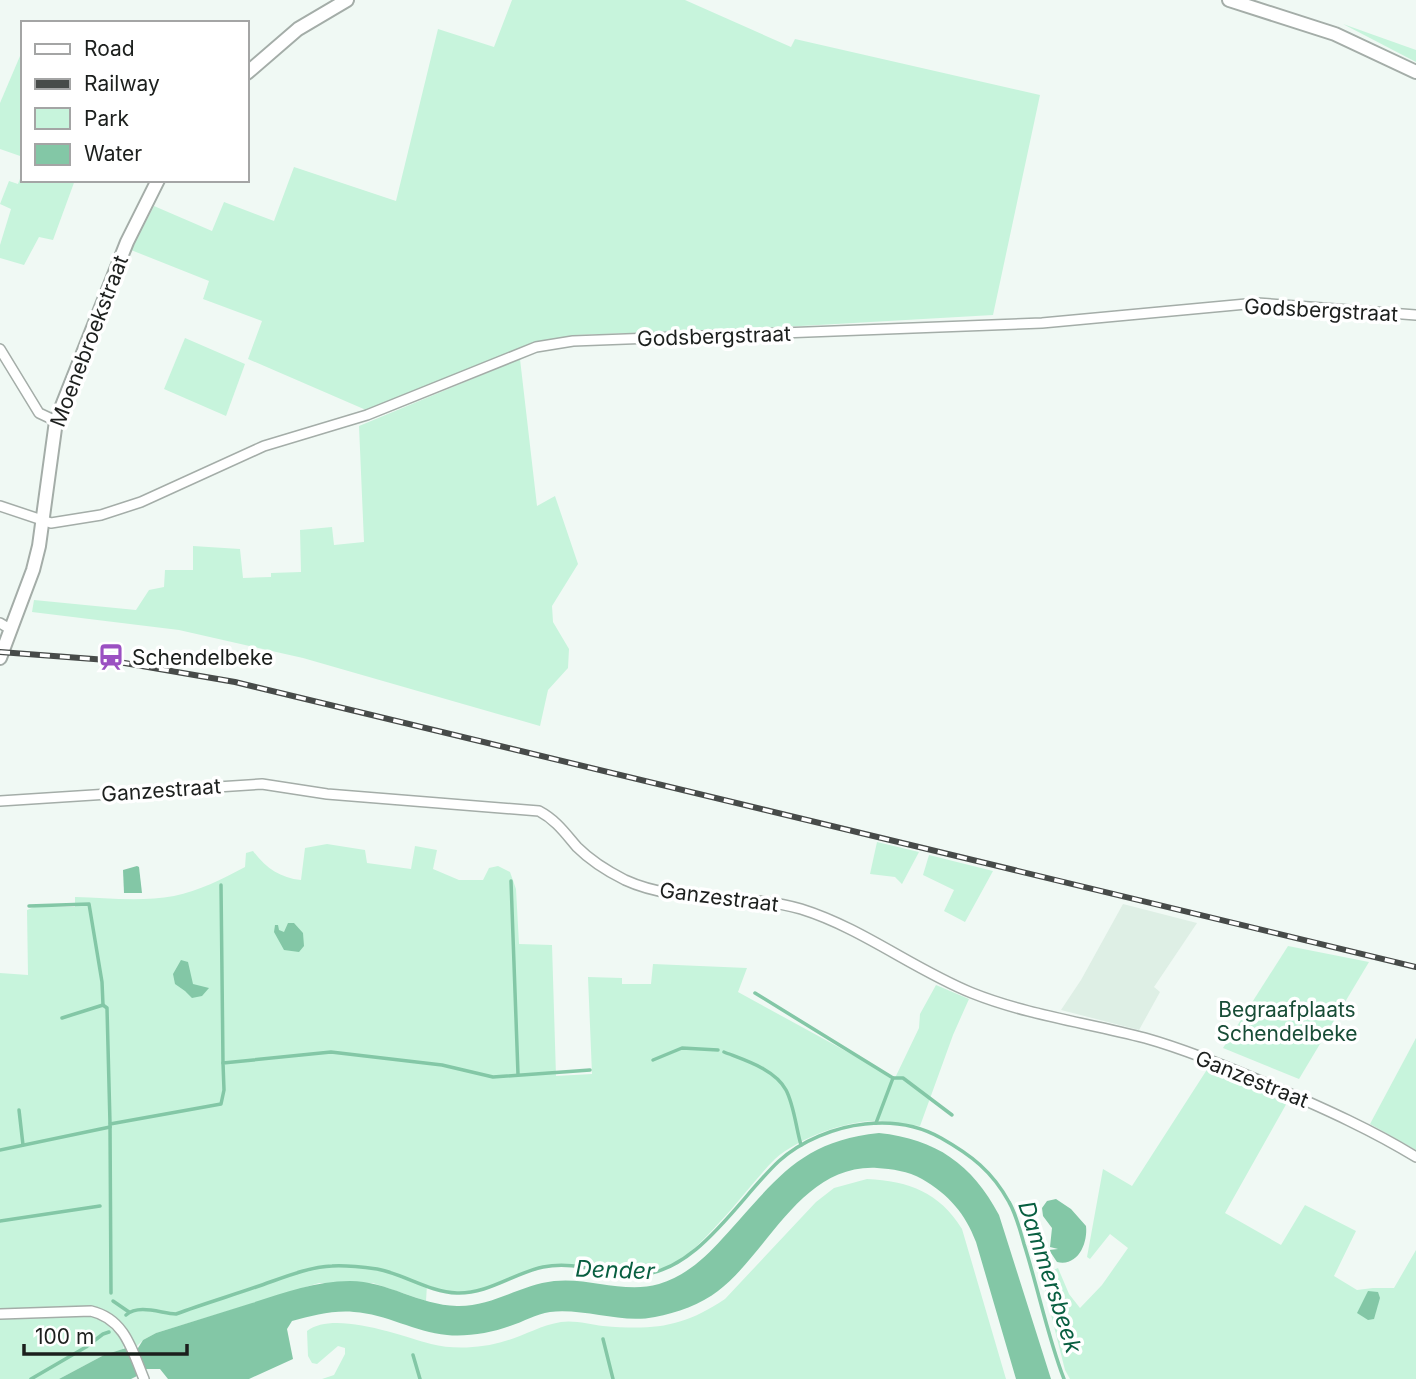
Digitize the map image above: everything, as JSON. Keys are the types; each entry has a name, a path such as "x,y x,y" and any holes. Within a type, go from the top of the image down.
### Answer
{"street":[{"path":"248,71 298,29 346,0"},
{"path":"1229,0 1335,34 1416,72"},
{"name":"Moenebroekstraat","path":"1,653 5,626 33,569 43,521 56,421 127,242 157,182"},
{"name":"Godsbergstraat","path":"43,521 66,522 141,502 264,446 367,415 536,347 573,341 1042,323 1256,303 1416,315"},
{"path":"0,349 40,413 56,421"},
{"path":"0,506 43,521"},
{"name":"Ganzestraat","path":"0,801 262,784 327,794 539,811 558,823 593,862 627,881 676,893 758,899 814,913 973,993 1147,1039 1191,1054 1300,1098 1350,1121 1416,1157"},
{"path":"0,1314 91,1311 103,1314 115,1321 124,1332 144,1379"}],"shaded area":[{"path":"1123,904 1197,923 1154,987 1160,992 1139,1030 1061,1010 1081,980"}],"green space":[{"path":"512,0 685,0 791,47 795,39 1040,95 993,315 766,328 575,335 528,345 366,410 248,359 262,321 203,299 209,281 131,250 154,206 212,231 224,202 274,221 294,167 396,201 438,29 494,47"},
{"path":"1343,24 1416,50 1416,62"},
{"path":"21,54 21,156 0,149 0,103"},
{"path":"21,176 21,182 74,182 53,240 39,237 24,265 0,258 0,245 11,209 0,204 9,181 18,184"},
{"path":"185,338 245,364 226,416 164,389"},
{"path":"520,359 537,506 555,496 578,564 552,606 553,622 569,649 568,668 548,690 540,726 303,658 179,630 32,612 34,600 136,610 149,590 164,587 165,570 193,570 193,546 240,549 243,578 301,572 300,530 332,527 334,545 364,542 359,426"},
{"path":"877,842 919,852 902,884 895,877 870,874"},
{"path":"327,844 365,850 367,863 411,869 415,846 437,850 433,869 459,880 483,880 489,868 498,866 510,872 516,889 519,944 552,945 556,1076 592,1074 588,977 622,978 622,984 651,984 653,964 747,968 738,992 895,1078 919,1028 920,1014 936,985 969,999 920,1126 883,1121 856,1123 826,1131 785,1151 695,1248 666,1267 639,1272 583,1265 555,1265 474,1290 448,1291 427,1285 426,1301 373,1283 319,1283 156,1333 135,1348 121,1322 104,1311 0,1311 0,973 28,975 27,910 34,907 75,907 75,897 137,899 183,894 245,867 246,853 253,851 274,871 301,880 305,848"},
{"path":"929,855 993,871 965,922 944,911 954,890 923,875"},
{"name":"Begraafplaats Schendelbeke","path":"1288,946 1369,962 1299,1079 1223,1048"},
{"path":"1416,1038 1416,1150 1370,1124"},
{"path":"1208,1068 1288,1101 1225,1213 1281,1245 1305,1205 1356,1231 1334,1276 1357,1290 1394,1288 1416,1250 1416,1379 1070,1379 1065,1370 1041,1275 1058,1268 1069,1294 1080,1308 1102,1285 1128,1248 1110,1234 1090,1259 1087,1257 1103,1169 1132,1186"},
{"path":"867,1179 896,1182 922,1191 933,1197 953,1216 962,1229 1006,1379 322,1379 334,1375 345,1354 345,1348 338,1346 317,1364 312,1363 308,1356 307,1331 319,1325 334,1323 368,1327 431,1344 459,1348 478,1347 512,1339 561,1322 637,1328 681,1321 725,1299 816,1202 834,1188"},
{"path":"88,1314 110,1321 125,1340 123,1349 104,1355 59,1379 0,1379 0,1319"}],"water":[{"path":"137,866 142,893 124,893 123,870"},
{"path":"288,923 294,923 303,933 304,946 299,952 284,950 274,932 275,925 278,925 279,930 284,932"},
{"path":"181,960 188,962 193,984 209,988 202,996 192,998 175,984 173,974"},
{"path":"879,1133 918,1141 935,1148 964,1168 988,1197 999,1215 1051,1379 1016,1379 976,1242 967,1222 955,1206 932,1185 917,1176 877,1168 850,1171 827,1180 788,1213 718,1291 696,1304 663,1315 629,1319 576,1312 550,1312 495,1331 454,1335 423,1330 366,1313 330,1313 292,1321 287,1329 293,1359 249,1379 168,1379 160,1369 144,1369 131,1379 59,1379 104,1355 126,1348 128,1351 138,1348 143,1340 156,1333 324,1283 364,1282 429,1302 457,1306 494,1300 554,1281 633,1287 659,1284 686,1272 701,1260 773,1183 807,1155 828,1145"},
{"path":"1056,1199 1071,1209 1086,1226 1085,1240 1080,1252 1071,1261 1064,1263 1057,1262 1049,1250 1058,1249 1050,1247 1052,1228 1043,1216 1042,1208 1047,1201"},
{"path":"1368,1291 1378,1292 1380,1298 1374,1319 1368,1320 1357,1313"}],"waterway":[{"path":"511,881 518,1074"},
{"path":"221,885 223,1063"},
{"path":"29,906 89,904 102,982 103,1005"},
{"path":"755,993 893,1078 876,1123"},
{"path":"62,1018 103,1005 107,1008 110,1123"},
{"path":"653,1060 682,1048 718,1050"},
{"path":"111,1293 110,1124 221,1104 224,1090 223,1063 331,1052 442,1065 493,1077 590,1070"},
{"path":"724,1052 758,1066 781,1083 791,1103 801,1145"},
{"path":"893,1078 903,1078 952,1115"},
{"path":"19,1110 23,1145"},
{"name":"Dammersbeek","path":"126,1315 137,1310 176,1314 294,1274 332,1266 377,1269 436,1290 457,1293 490,1287 532,1270 556,1265 625,1275 659,1271 679,1262 698,1248 764,1176 797,1147 842,1128 885,1123 914,1127 952,1144 980,1165 1002,1191 1018,1222 1064,1379"},
{"path":"0,1150 110,1127"},
{"path":"0,1221 100,1206"},
{"path":"113,1301 129,1312"},
{"name":"Dammersbeek","path":"31,1379 109,1332"},
{"path":"603,1339 613,1379"},
{"path":"413,1355 420,1379"}],"railway":[{"path":"0,652 107,660 235,682 1416,967"}],"place":[{"name":"Schendelbeke","path":"111,657"}],"water label":[{"name":"Dender","path":"615,1270"}]}
